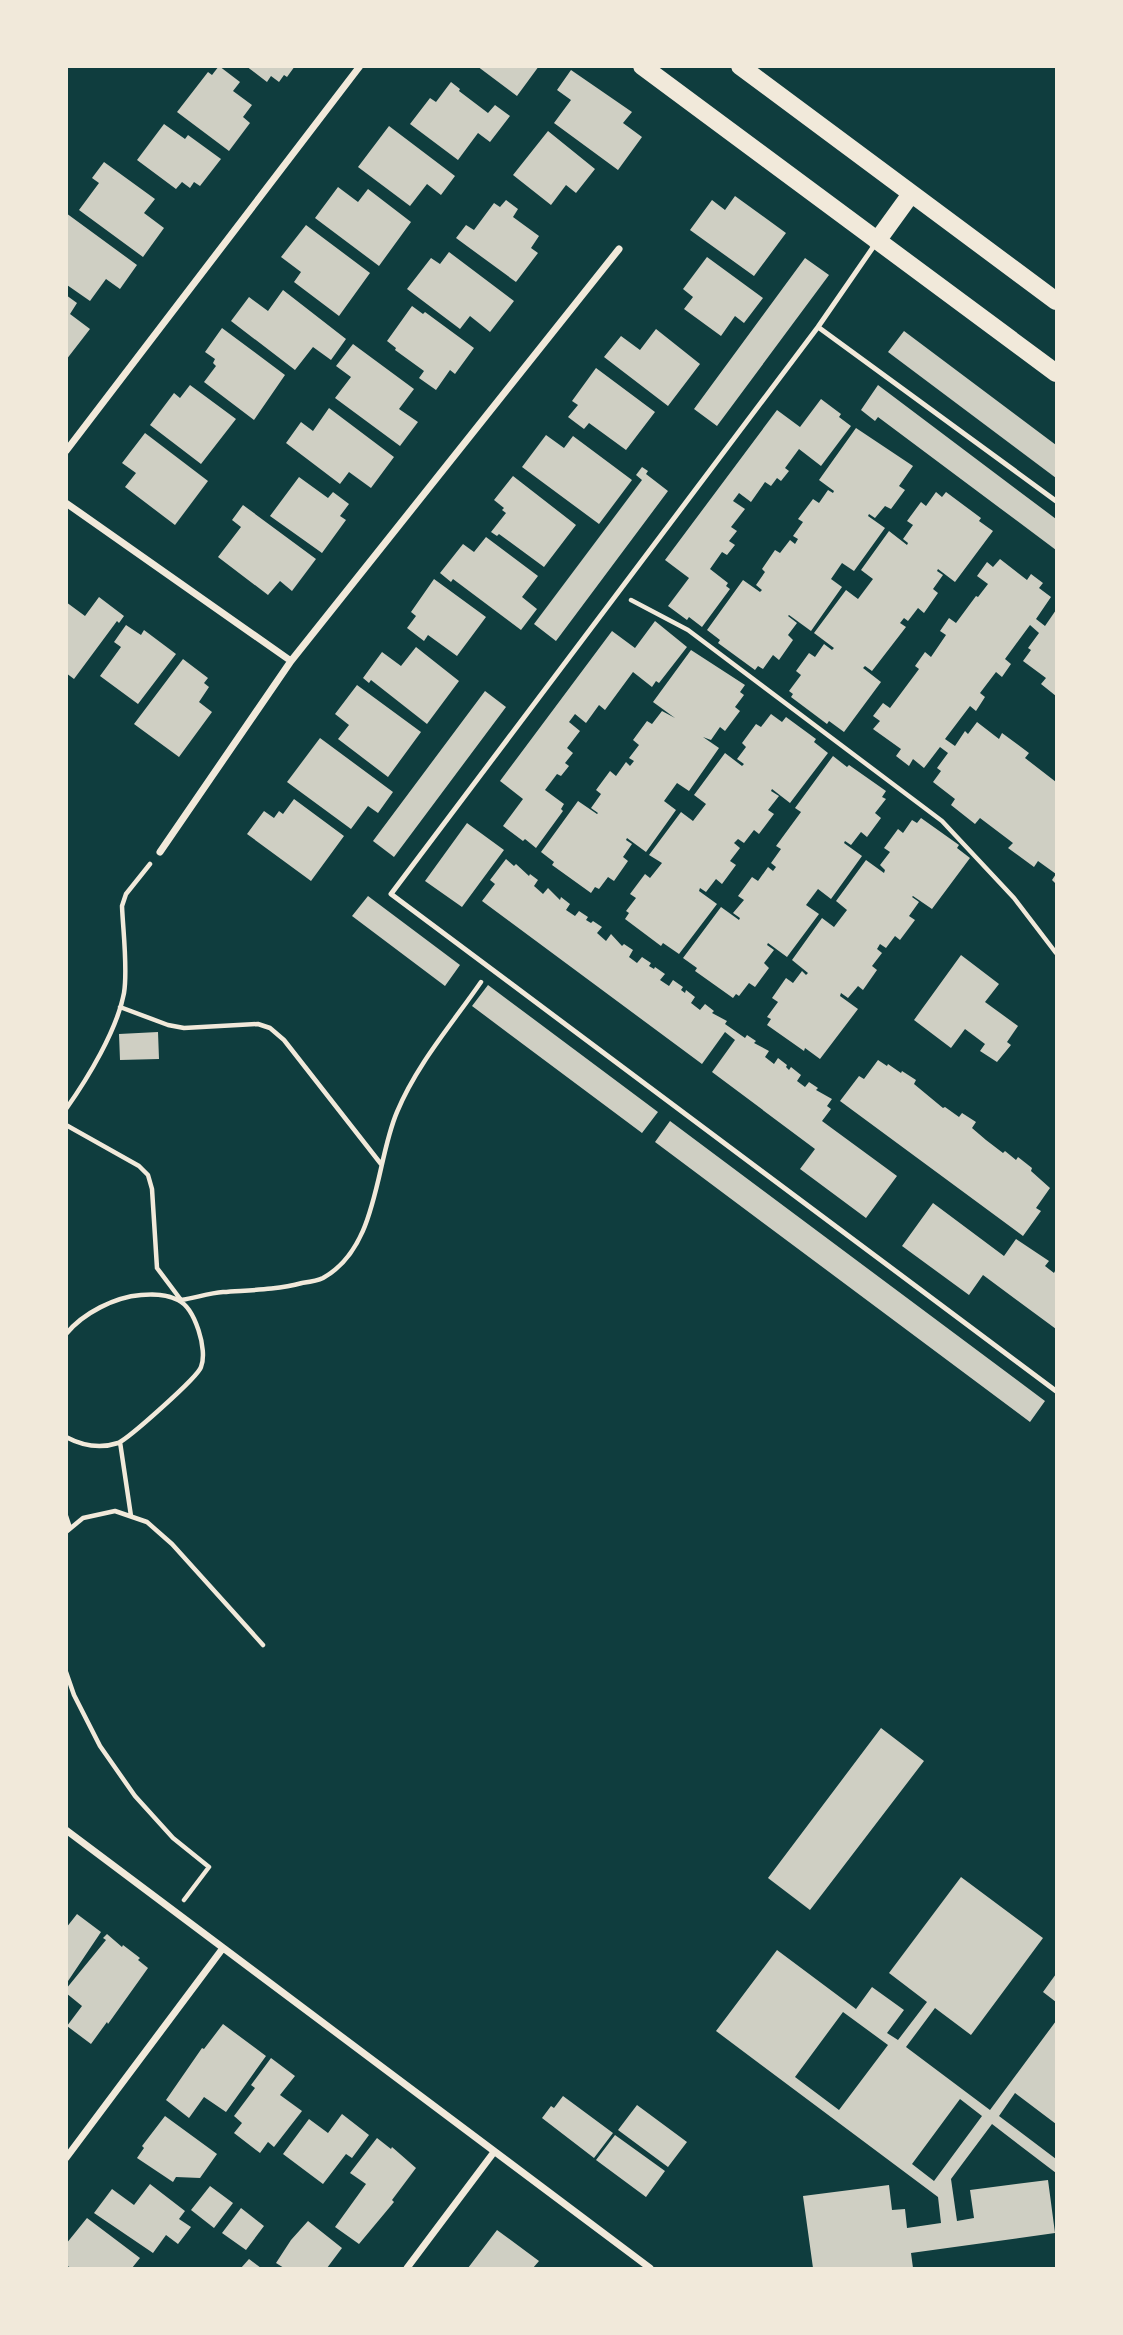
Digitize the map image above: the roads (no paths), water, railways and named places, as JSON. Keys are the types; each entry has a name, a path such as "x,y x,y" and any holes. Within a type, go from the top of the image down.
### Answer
{"main road":[{"path":"642,66 1056,373"},
{"path":"740,66 1056,301"},
{"path":"877,241 911,194"}],"street":[{"path":"66,451 360,66"},
{"path":"160,852 291,661 619,249"},
{"path":"66,503 291,661"},
{"path":"66,1830 650,2269"},
{"path":"66,2158 223,1948"},
{"path":"407,2269 494,2152"}],"lane":[{"path":"877,241 818,327 391,894 1056,1391"},
{"path":"818,327 1056,501"}]}
